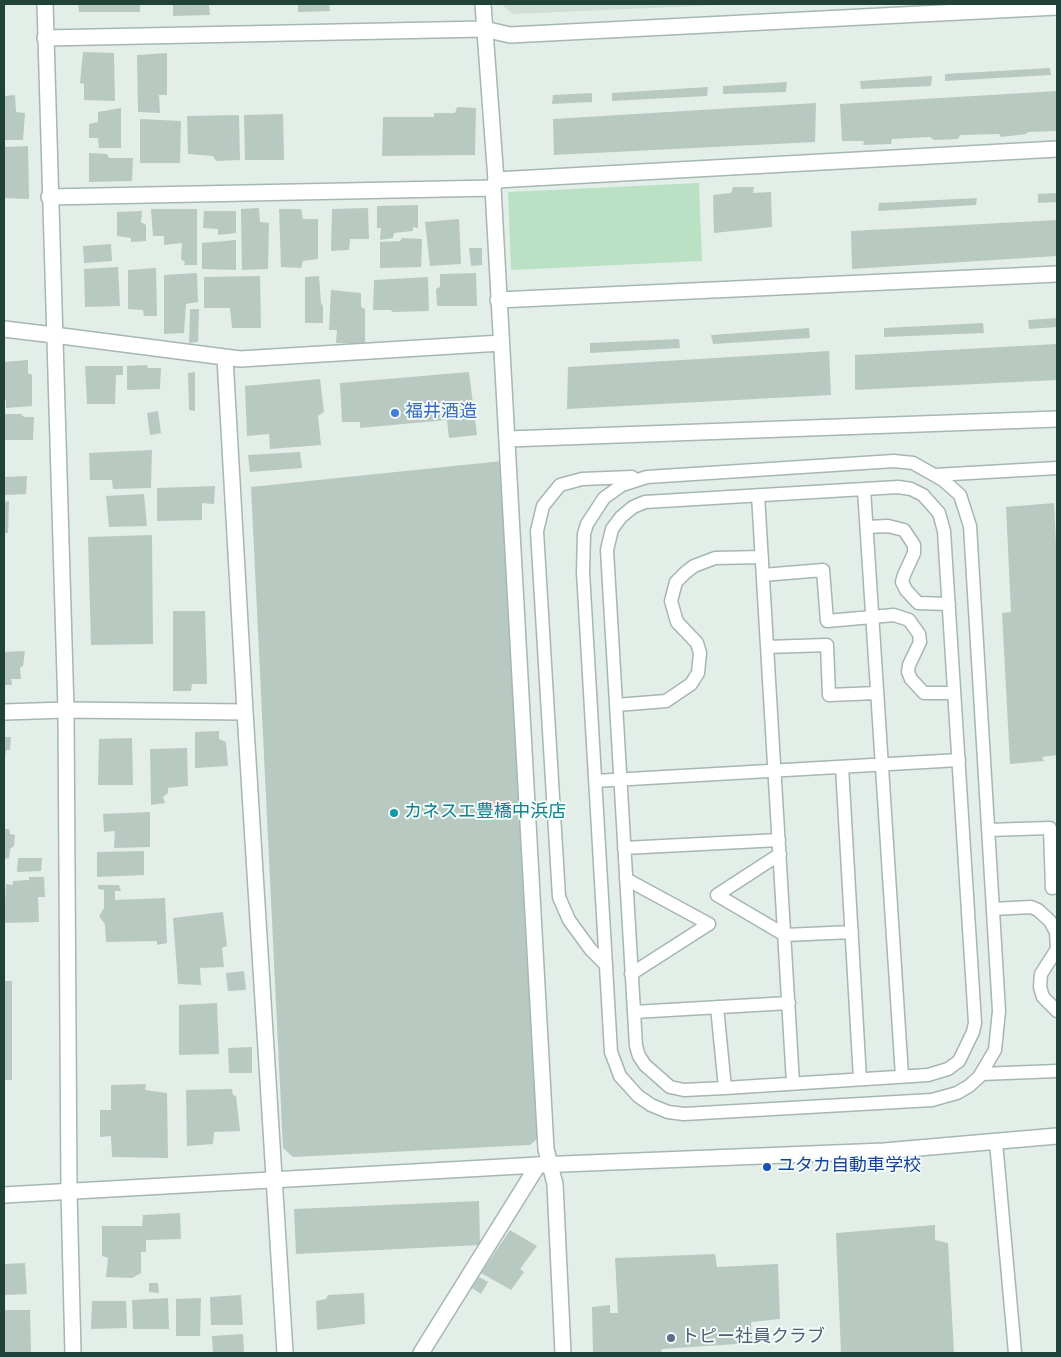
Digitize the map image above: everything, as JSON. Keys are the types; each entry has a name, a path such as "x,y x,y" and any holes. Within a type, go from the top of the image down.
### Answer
{"street":[{"path":"45,4 44,38 54,335 57,371 66,710 69,1192 73,1353"},
{"path":"421,1353 544,1165 546,1139 483,4"},
{"path":"44,38 484,29 510,35 1057,7"},
{"path":"49,197 494,184 1057,149"},
{"path":"498,300 1057,274"},
{"path":"4,329 240,359 501,343"},
{"path":"225,358 273,1179 285,1353"},
{"path":"508,439 1057,419"},
{"path":"4,712 66,710 245,712"},
{"path":"4,1195 544,1165 874,1151 1057,1136"},
{"path":"544,1165 555,1184 563,1353"}],"lane":[{"path":"606,965 591,950 569,920 560,897 538,521 543,506 560,485 582,479 647,477 894,461 913,462 935,475 960,496 970,526 993,909 998,1032 995,1050 981,1074 957,1093 932,1100 684,1114 668,1112 651,1106 638,1096 617,1070 611,1052 606,965 595,781 583,572 584,534 594,510 604,498 622,485 647,477"},
{"path":"935,475 1057,468"},
{"path":"898,487 910,489 923,496 939,513 944,530 949,604 974,1032 959,1061 948,1069 928,1075 684,1090 670,1087 660,1080 639,1056 631,974 607,550 612,529 634,507 645,502 758,495 898,487"},
{"path":"864,489 902,1076"},
{"path":"758,495 793,1083"},
{"path":"867,526 888,526 904,530 914,545 914,552 902,582 906,590 918,603 949,604"},
{"path":"616,705 666,701 691,684 698,673 700,653 697,643 677,622 671,601 676,582 694,566 715,558 762,557"},
{"path":"763,575 823,570 828,622 894,615 909,620 917,630 920,642 908,672 911,679 924,692 954,694"},
{"path":"767,647 827,645 829,695 877,693"},
{"path":"595,781 959,760"},
{"path":"842,767 860,1079"},
{"path":"988,830 1050,828 1052,888 1057,887"},
{"path":"624,848 779,840"},
{"path":"780,854 717,895 785,935 852,932"},
{"path":"626,879 709,924 631,974"},
{"path":"993,909 1031,908 1038,910 1050,921 1056,932 1057,949 1041,974 1040,987 1044,998 1057,1011"},
{"path":"634,1012 789,1003"},
{"path":"717,1007 725,1088"},
{"path":"981,1074 1057,1071"},
{"path":"996,1142 1015,1353"}],"shaded area":[{"path":"501,4 745,4 513,14"}],"green space":[{"path":"699,183 702,261 511,270 508,192"}],"building":[{"path":"78,4 140,4 140,12 79,12"},
{"path":"173,4 209,4 210,15 173,16"},
{"path":"298,4 329,4 330,11 298,12"},
{"path":"83,52 114,53 115,101 84,100 84,84 80,83"},
{"path":"167,53 167,95 159,95 160,113 138,112 137,55"},
{"path":"1050,68 1051,75 945,81 945,74"},
{"path":"932,76 931,86 861,89 860,81"},
{"path":"787,82 786,92 723,94 723,86"},
{"path":"708,87 707,96 612,101 612,93"},
{"path":"1057,91 1057,131 1028,132 1026,134 1001,137 999,134 960,135 958,139 934,140 930,137 892,139 891,144 863,145 864,141 842,141 840,104"},
{"path":"592,93 592,102 552,104 553,95"},
{"path":"15,95 16,112 25,113 23,140 4,140 4,96"},
{"path":"816,103 815,142 554,155 553,119"},
{"path":"457,107 476,108 475,155 382,156 383,117 434,117 434,113 455,113"},
{"path":"121,108 121,148 99,148 98,138 89,138 89,124 98,122 98,112"},
{"path":"283,114 284,160 245,160 244,115"},
{"path":"239,115 240,160 216,161 213,156 188,154 187,116"},
{"path":"140,119 181,121 180,163 140,163"},
{"path":"28,146 29,199 4,198 4,147"},
{"path":"89,153 107,154 109,158 133,158 132,181 89,182"},
{"path":"733,187 754,187 753,193 771,192 772,227 714,233 713,195 731,193"},
{"path":"1057,193 1057,202 1038,203 1038,194"},
{"path":"977,198 976,205 878,211 879,203"},
{"path":"418,205 418,228 413,227 413,231 394,233 393,238 380,240 381,228 377,228 377,206"},
{"path":"259,208 260,222 269,223 268,269 242,270 241,209"},
{"path":"368,208 369,239 350,239 349,250 331,251 332,209"},
{"path":"151,209 197,209 197,265 184,265 185,262 181,259 182,243 164,245 164,236 153,236"},
{"path":"279,209 301,209 303,219 318,219 318,259 303,261 301,268 281,267"},
{"path":"142,211 141,222 146,225 146,241 131,242 131,238 117,236 117,212"},
{"path":"204,211 236,211 236,233 218,235 218,229 203,228"},
{"path":"459,219 461,264 430,266 425,222"},
{"path":"1057,220 1057,256 852,269 851,231"},
{"path":"402,238 422,239 421,267 380,268 380,242 400,241"},
{"path":"236,240 236,270 202,269 202,243"},
{"path":"111,244 112,261 84,263 83,246"},
{"path":"469,248 482,248 482,265 471,266"},
{"path":"118,267 120,306 85,307 84,269"},
{"path":"156,268 157,316 144,316 143,310 128,309 128,270"},
{"path":"197,273 198,302 186,304 184,333 164,334 164,275"},
{"path":"476,273 477,306 437,306 436,289 440,287 440,274"},
{"path":"260,276 261,328 232,328 230,308 204,308 204,277"},
{"path":"319,276 323,323 305,323 305,277"},
{"path":"428,277 429,311 392,312 391,310 373,310 374,280"},
{"path":"331,290 361,293 361,307 365,309 365,344 336,343 337,330 329,330"},
{"path":"190,309 199,309 198,342 189,343"},
{"path":"1057,318 1057,327 1029,329 1028,320"},
{"path":"983,323 984,333 884,337 884,328"},
{"path":"809,328 810,338 713,344 711,335"},
{"path":"679,339 680,348 590,353 590,343"},
{"path":"1057,344 1057,380 855,390 855,355"},
{"path":"829,351 831,395 567,409 568,367"},
{"path":"28,360 28,373 32,375 32,406 6,408 6,400 4,401 4,362"},
{"path":"147,365 148,368 161,368 160,389 127,390 127,366"},
{"path":"85,366 123,366 123,375 116,375 115,404 87,404"},
{"path":"195,372 195,411 189,410 188,373"},
{"path":"469,372 477,435 449,438 447,420 360,428 360,422 342,422 340,383"},
{"path":"320,379 324,412 318,416 321,445 270,449 269,434 247,436 245,386"},
{"path":"158,411 161,433 150,435 147,413"},
{"path":"4,414 21,414 24,417 34,417 33,440 4,440"},
{"path":"152,450 151,488 113,489 112,480 90,480 89,453"},
{"path":"300,452 302,468 250,472 248,455"},
{"name":"カネスエ豊橋中浜店","path":"502,461 538,1138 530,1145 293,1157 283,1148 251,487"},
{"path":"27,476 26,494 4,495 4,477"},
{"path":"215,486 214,504 202,503 202,520 157,521 157,488"},
{"path":"144,494 147,526 109,527 106,496"},
{"path":"9,501 8,533 4,533 4,502"},
{"path":"1054,503 1057,563 1057,755 1042,757 1044,761 1010,764 1002,613 1011,612 1006,507"},
{"path":"152,535 153,644 91,645 88,537"},
{"path":"173,611 205,611 207,684 192,684 191,691 173,691"},
{"path":"25,651 23,666 20,668 21,679 11,679 12,685 4,685 4,652"},
{"path":"219,731 219,739 226,742 228,766 195,768 195,732"},
{"path":"4,737 11,737 10,750 6,750 5,760"},
{"path":"132,738 133,785 98,785 99,739"},
{"path":"187,748 188,786 168,788 168,793 163,797 165,803 151,805 150,749"},
{"path":"150,812 150,847 114,848 115,831 104,832 103,814"},
{"path":"4,829 9,829 10,834 15,835 14,846 10,849 9,858 4,859"},
{"path":"144,851 144,875 97,877 97,852"},
{"path":"18,858 42,858 41,871 17,872"},
{"path":"29,877 44,877 45,897 38,897 39,922 4,923 6,884 13,885 13,881 29,880"},
{"path":"98,885 119,885 121,891 115,891 115,900 165,898 167,943 157,945 157,941 106,942 105,924 99,916 104,908 104,890 98,889"},
{"path":"223,912 227,946 222,948 224,967 200,968 201,985 178,984 173,918"},
{"path":"244,971 246,990 228,991 226,973"},
{"path":"4,981 12,981 12,1080 4,1080"},
{"path":"217,1003 219,1054 179,1055 179,1005"},
{"path":"252,1047 252,1073 229,1073 228,1048"},
{"path":"146,1084 145,1090 167,1093 168,1158 112,1157 111,1136 100,1137 100,1110 111,1110 111,1085"},
{"path":"232,1089 233,1095 236,1096 240,1131 214,1132 213,1144 187,1146 186,1090"},
{"path":"479,1201 480,1245 296,1254 294,1209"},
{"path":"180,1213 181,1239 146,1240 146,1252 141,1252 141,1273 132,1278 106,1277 108,1258 102,1256 102,1226 142,1226 143,1215"},
{"path":"935,1225 935,1240 948,1243 954,1353 841,1353 836,1233"},
{"path":"510,1230 537,1246 520,1269 524,1272 511,1290 481,1273"},
{"path":"715,1254 717,1267 778,1264 780,1319 751,1322 752,1343 662,1349 661,1353 593,1353 592,1307 610,1305 610,1313 618,1313 615,1258"},
{"path":"25,1263 27,1294 4,1295 4,1264"},
{"path":"479,1277 488,1282 481,1294 472,1288"},
{"path":"149,1283 158,1283 159,1293 149,1292"},
{"path":"364,1293 365,1324 317,1330 316,1301 326,1299 328,1295"},
{"path":"241,1295 243,1325 211,1325 210,1297"},
{"path":"168,1298 169,1329 133,1329 132,1300"},
{"path":"201,1298 200,1336 176,1336 176,1299"},
{"path":"92,1301 126,1301 127,1328 91,1329"},
{"path":"4,1310 30,1310 31,1353 4,1353"},
{"path":"243,1334 244,1353 213,1353 212,1336"}],"place":[{"name":"福井酒造","path":"395,413"},
{"name":"カネスエ豊橋中浜店","path":"394,813"},
{"name":"ユタカ自動車学校","path":"767,1167"},
{"name":"トピー社員クラブ","path":"671,1338"}]}
